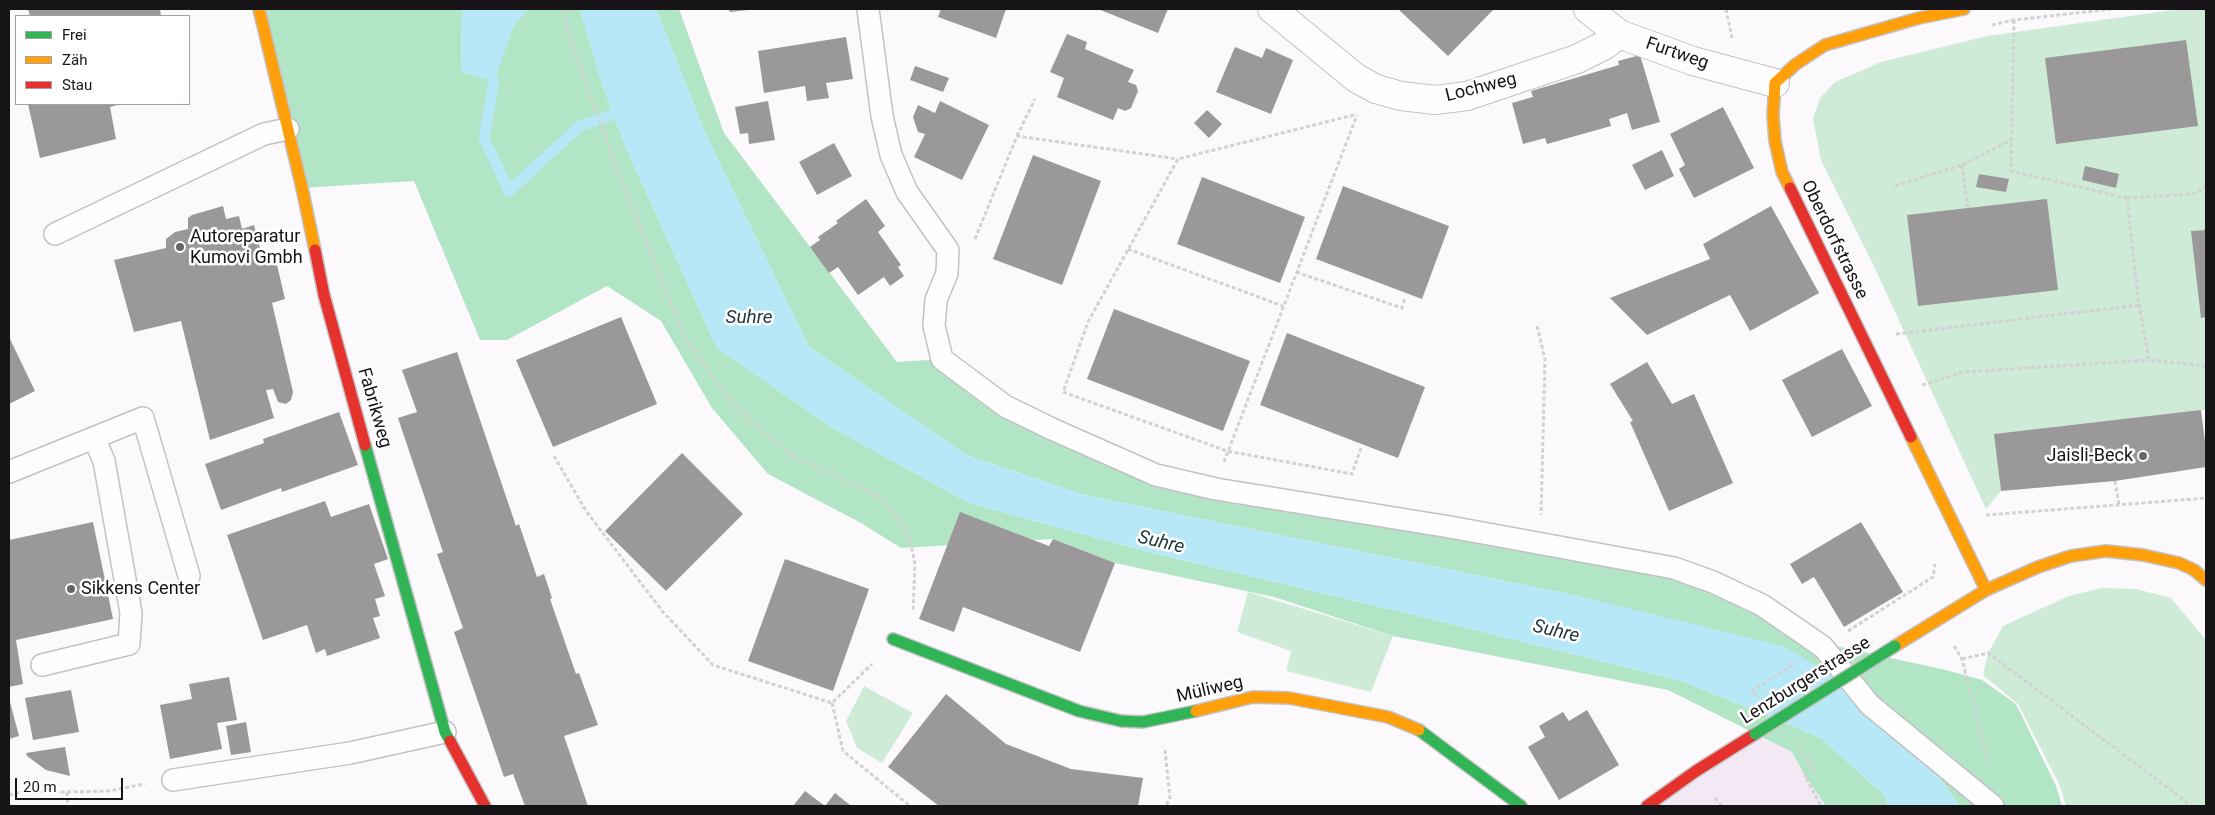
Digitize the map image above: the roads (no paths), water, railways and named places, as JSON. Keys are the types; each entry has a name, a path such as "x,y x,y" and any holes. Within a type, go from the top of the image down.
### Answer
{"street":[{"name":"Fabrikweg","path":"259,9 302,188 324,295 445,732 485,806"},
{"name":"Lochweg","path":"1272,9 1356,78 1376,89 1401,96 1434,100 1467,96 1577,59 1605,45 1619,34"},
{"name":"Furtweg","path":"1588,9 1619,34 1693,61 1775,83"},
{"path":"1775,83 1796,64 1825,45 1919,18 1964,9"},
{"name":"Oberdorfstrasse","path":"1775,83 1773,115 1775,141 1782,172 1986,590"},
{"name":"Lenzburgerstrasse","path":"1647,806 1696,771 1986,590 2038,567 2071,556 2106,552 2143,555 2179,562 2194,570 2206,580"},
{"name":"Müliweg","path":"893,639 1079,711 1121,721 1142,722 1163,719 1253,697 1288,698 1388,717 1406,723 1427,734 1521,806"}],"lane":[{"path":"868,9 882,116 891,155 907,192 948,250 947,273 936,300 934,326 942,359 1005,406 1052,430 1156,475 1216,489 1674,568 1713,582 1762,605 1823,647 1870,705 1992,806"},
{"path":"55,234 264,134 288,129"},
{"path":"9,472 143,418 189,576"},
{"path":"42,665 129,644 132,613 104,462 94,438"},
{"path":"173,780 350,753 445,732"}],"water":[{"path":"462,9 528,9 514,25 494,81 461,72"},
{"name":"Suhre","path":"580,9 656,9 706,135 809,347 968,456 1084,495 1578,596 1783,646 1885,705 1960,806 1889,806 1883,794 1821,738 1682,681 1149,552 969,503 833,428 717,348 626,148 600,78"}],"waterway":[{"path":"494,81 484,138 509,191 580,126 628,109"}],"place":[{"name":"Autoreparatur Kumovi Gmbh","path":"180,247"},
{"name":"Jaisli-Beck","path":"2143,456"},
{"name":"Sikkens Center","path":"71,589"}]}
